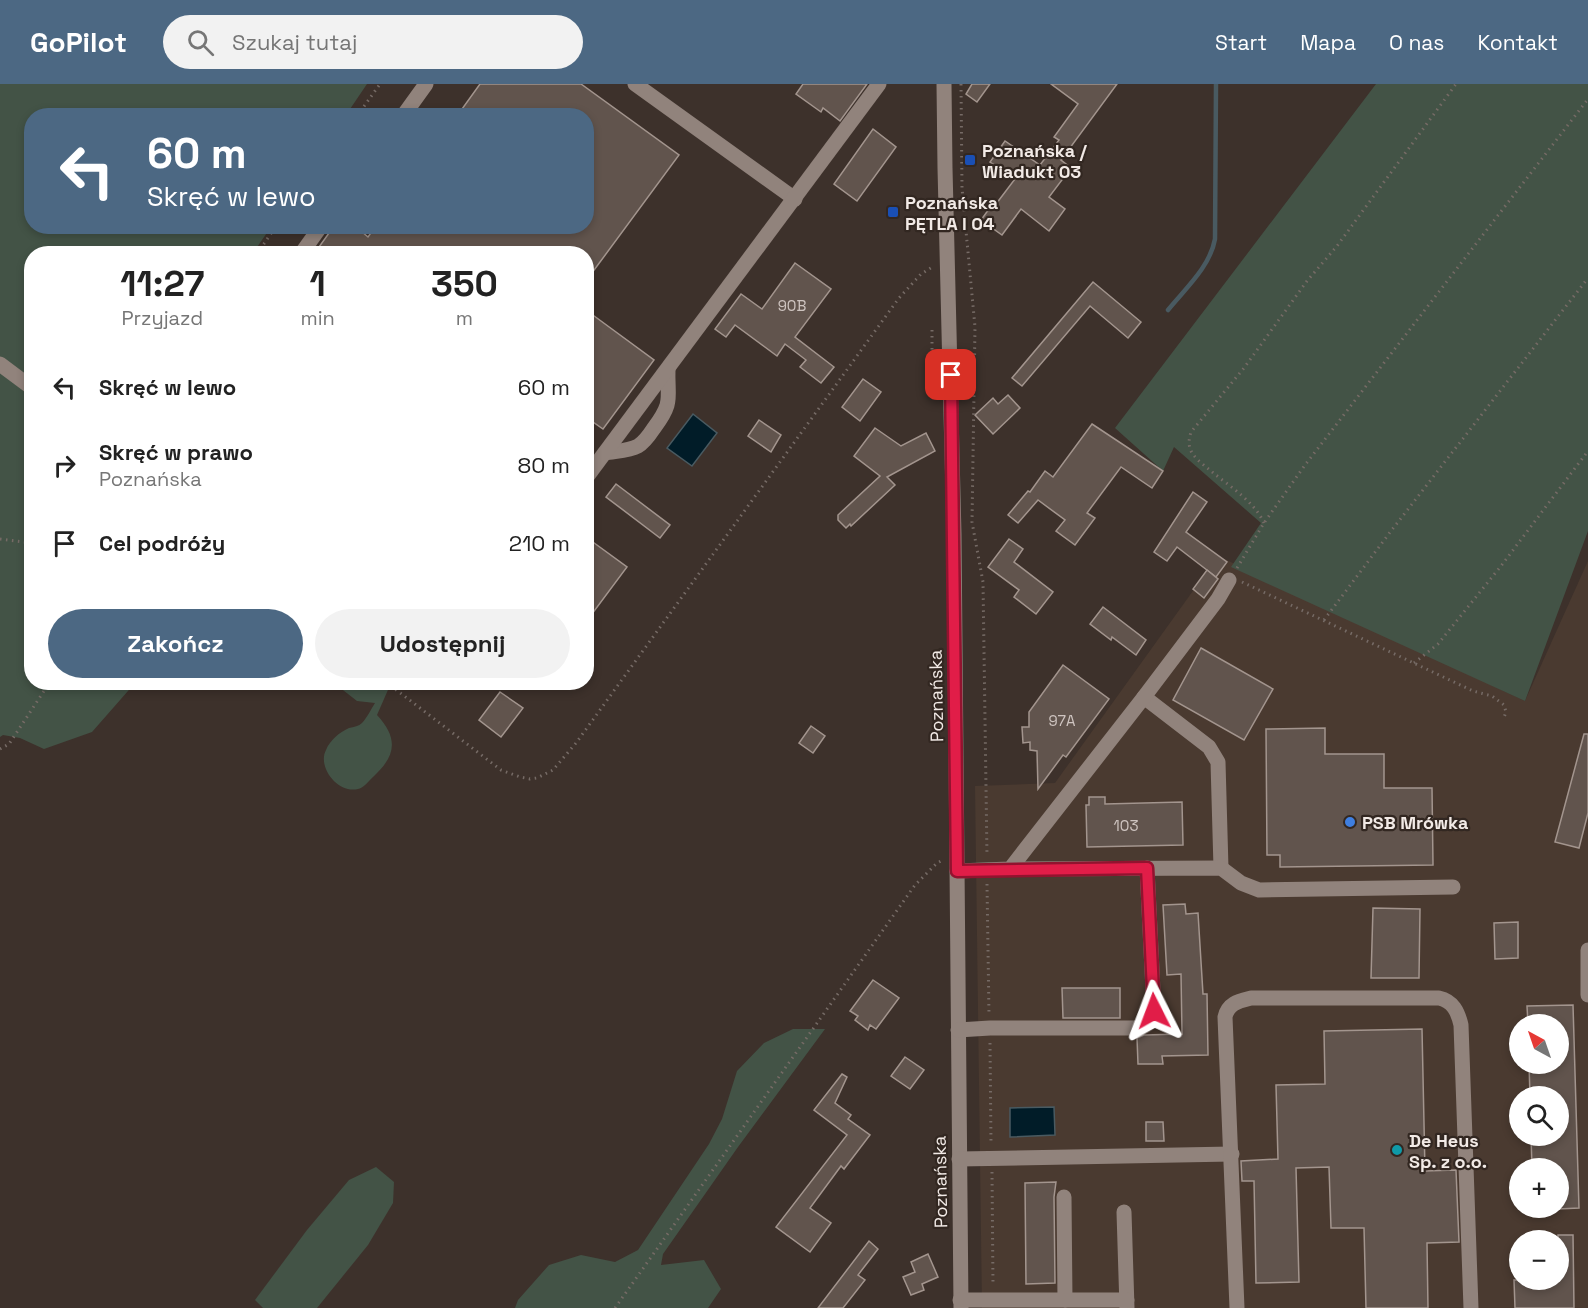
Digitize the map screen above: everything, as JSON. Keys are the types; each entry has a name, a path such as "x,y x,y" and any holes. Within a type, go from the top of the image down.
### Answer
{"street":[{"path":"409,108 426,84"},
{"path":"635,84 795,199"},
{"path":"594,467 879,84"},
{"name":"Poznańska","path":"944,84 954,523 961,1304"},
{"path":"0,364 24,383"},
{"path":"605,453 638,446 647,438 665,412 668,402 668,369"},
{"path":"1010,869 1144,697 1218,599 1229,579"},
{"path":"1144,697 1209,747 1218,762 1221,868"},
{"path":"957,863 987,870 1221,868 1241,883 1259,890 1453,887"},
{"path":"958,1030 1137,1028 1145,1023 1154,1011 1147,868"},
{"path":"1588,950 1588,995"},
{"path":"1238,1308 1225,1017 1226,1011 1235,1002 1251,998 1445,1000 1455,1008 1461,1025 1471,1308"},
{"path":"959,1159 1232,1154"},
{"path":"1064,1197 1065,1300"},
{"path":"961,1304 993,1299 1127,1304 1124,1212"}],"path":[{"path":"363,108 380,84"},
{"path":"961,84 962,188 975,327 973,529 983,582 993,1299"},
{"path":"1264,523 1259,513 1248,502 1198,460 1191,450 1189,441 1191,432 1244,368 1306,281 1337,246 1456,84"},
{"path":"1503,720 1506,712 1504,705 1492,696 1473,692 1245,583 1229,579 1264,523 1305,465 1588,99"},
{"path":"396,690 501,770 530,779 553,770 576,743 899,298 921,274 948,260"},
{"path":"1324,620 1588,278"},
{"path":"1414,663 1438,644 1501,566 1588,451"},
{"path":"0,539 24,542"},
{"path":"0,749 9,744 46,690"},
{"path":"615,1308 915,885 937,863 957,863"}],"shaded area":[{"path":"1218,556 1525,701 1588,561 1588,1308 982,1308 975,786 1055,783"}],"green space":[{"path":"0,84 367,84 351,108 24,108 24,234 266,234 258,246 24,246 24,690 129,690 92,732 44,749 20,738 3,735 0,737"},
{"path":"1376,84 1588,84 1588,531 1525,701 1231,567 1261,523 1174,447 1163,471 1115,428"},
{"path":"343,690 388,690 377,715 389,732 392,747 390,755 380,770 362,787 351,789 343,787 331,778 324,764 324,757 333,740 349,728 362,723 375,703 357,701"},
{"path":"793,1029 825,1029 663,1254 661,1265 704,1260 721,1289 708,1308 515,1308 518,1300 549,1265 581,1255 615,1262 638,1250 709,1144 722,1119 737,1071 764,1043"},
{"path":"376,1167 394,1182 393,1203 368,1245 317,1308 263,1308 255,1300 307,1230 349,1180"}],"water":[{"path":"693,414 717,433 692,466 667,448"},
{"path":"1054,1107 1055,1135 1010,1137 1010,1108"}],"building":[{"path":"480,84 581,84 679,155 594,270 594,246 320,246 328,234 364,234 368,237 370,234 594,234 594,108 463,108"},
{"path":"803,84 867,84 840,121 823,108 821,112 796,94"},
{"path":"972,84 990,84 977,102 966,94"},
{"path":"1051,84 1117,84 1061,160 1071,168 1049,197 1065,209 1049,231 1021,209 1002,235 981,220 1015,179 990,162 1005,141 1040,165 1059,140 1054,137 1078,104"},
{"path":"873,129 896,147 857,201 834,184"},
{"path":"795,263 831,289 795,337 834,367 821,383 800,367 806,360 785,344 777,356 735,325 726,337 715,329 741,294 762,309"},
{"path":"1093,282 1141,322 1128,338 1090,306 1022,386 1012,378"},
{"path":"594,316 654,360 603,429 594,423"},
{"path":"863,379 881,392 860,421 842,407"},
{"path":"1008,395 1020,408 993,434 975,415 993,398 998,404"},
{"path":"759,420 781,435 771,452 748,436"},
{"path":"1092,424 1163,471 1152,488 1121,467 1087,513 1095,518 1075,545 1056,531 1065,520 1038,500 1018,523 1008,515 1028,491 1030,492 1045,471 1053,477"},
{"path":"875,428 901,446 926,433 935,451 887,477 895,485 846,528 838,520 838,515 880,476 854,456"},
{"path":"616,484 670,525 660,538 606,497"},
{"path":"1193,492 1207,502 1186,532 1227,562 1216,577 1177,547 1167,561 1154,552"},
{"path":"1009,539 1023,549 1014,562 1053,592 1036,614 1014,597 1019,590 988,567"},
{"path":"594,543 627,567 594,611"},
{"path":"1207,570 1218,579 1204,598 1193,589"},
{"path":"1103,607 1146,640 1136,655 1090,624"},
{"path":"1201,648 1273,689 1244,740 1173,700"},
{"path":"1063,665 1109,699 1066,757 1063,755 1038,789 1037,751 1030,750 1030,742 1023,743 1022,727 1029,727 1029,712"},
{"path":"500,692 523,708 501,737 479,720"},
{"path":"811,726 825,736 813,753 799,743"},
{"name":"PSB Mrówka","path":"1325,728 1325,754 1384,754 1384,788 1432,788 1433,865 1280,867 1280,855 1267,855 1266,729"},
{"path":"1584,734 1588,734 1588,813 1579,848 1555,842"},
{"path":"1089,797 1105,797 1105,804 1182,802 1183,845 1087,847 1086,805 1089,805"},
{"path":"1185,904 1186,914 1198,913 1203,994 1207,994 1208,1055 1162,1056 1163,1064 1138,1064 1137,1038 1144,1035 1182,1034 1181,974 1167,975 1163,905"},
{"path":"1373,908 1420,909 1419,978 1371,978"},
{"path":"1518,922 1518,958 1495,959 1494,923"},
{"path":"873,980 899,998 876,1029 870,1025 868,1030 855,1020 858,1016 850,1011"},
{"path":"1062,988 1120,988 1120,1018 1063,1018"},
{"path":"1573,1005 1579,1208 1569,1208 1569,1158 1532,1158 1531,1146 1569,1146 1569,1086 1530,1086 1529,1074 1569,1074 1569,1014 1527,1014 1527,1006"},
{"path":"1422,1029 1425,1171 1456,1170 1459,1242 1427,1243 1428,1308 1366,1308 1364,1228 1331,1228 1329,1167 1296,1168 1299,1282 1256,1283 1254,1181 1242,1181 1241,1161 1278,1159 1276,1085 1325,1084 1324,1031"},
{"path":"905,1057 924,1070 910,1089 891,1076"},
{"path":"842,1074 847,1077 835,1103 851,1115 848,1119 870,1135 844,1169 841,1166 810,1208 831,1223 810,1252 776,1227 847,1135 814,1110"},
{"path":"1146,1122 1163,1122 1164,1141 1146,1141"},
{"path":"1056,1182 1054,1197 1055,1283 1026,1284 1025,1183"},
{"path":"1569,1235 1573,1235 1574,1308 1515,1308 1514,1290 1569,1290"},
{"path":"869,1241 878,1249 858,1275 865,1280 843,1308 818,1308"},
{"path":"928,1254 938,1277 922,1284 924,1290 911,1295 903,1277 915,1272 911,1262"}],"waterway":[{"path":"1168,310 1208,259 1215,239 1216,84"}],"place":[{"name":"Poznańska / Wiadukt 03","path":"970,160"},
{"name":"Poznańska PĘTLA I 04","path":"893,212"},
{"name":"PSB Mrówka","path":"1350,822"},
{"name":"De Heus Sp. z o.o.","path":"1397,1150"}],"route":[{"path":"951,375 957,871 1147,868 1154,1011"}]}
